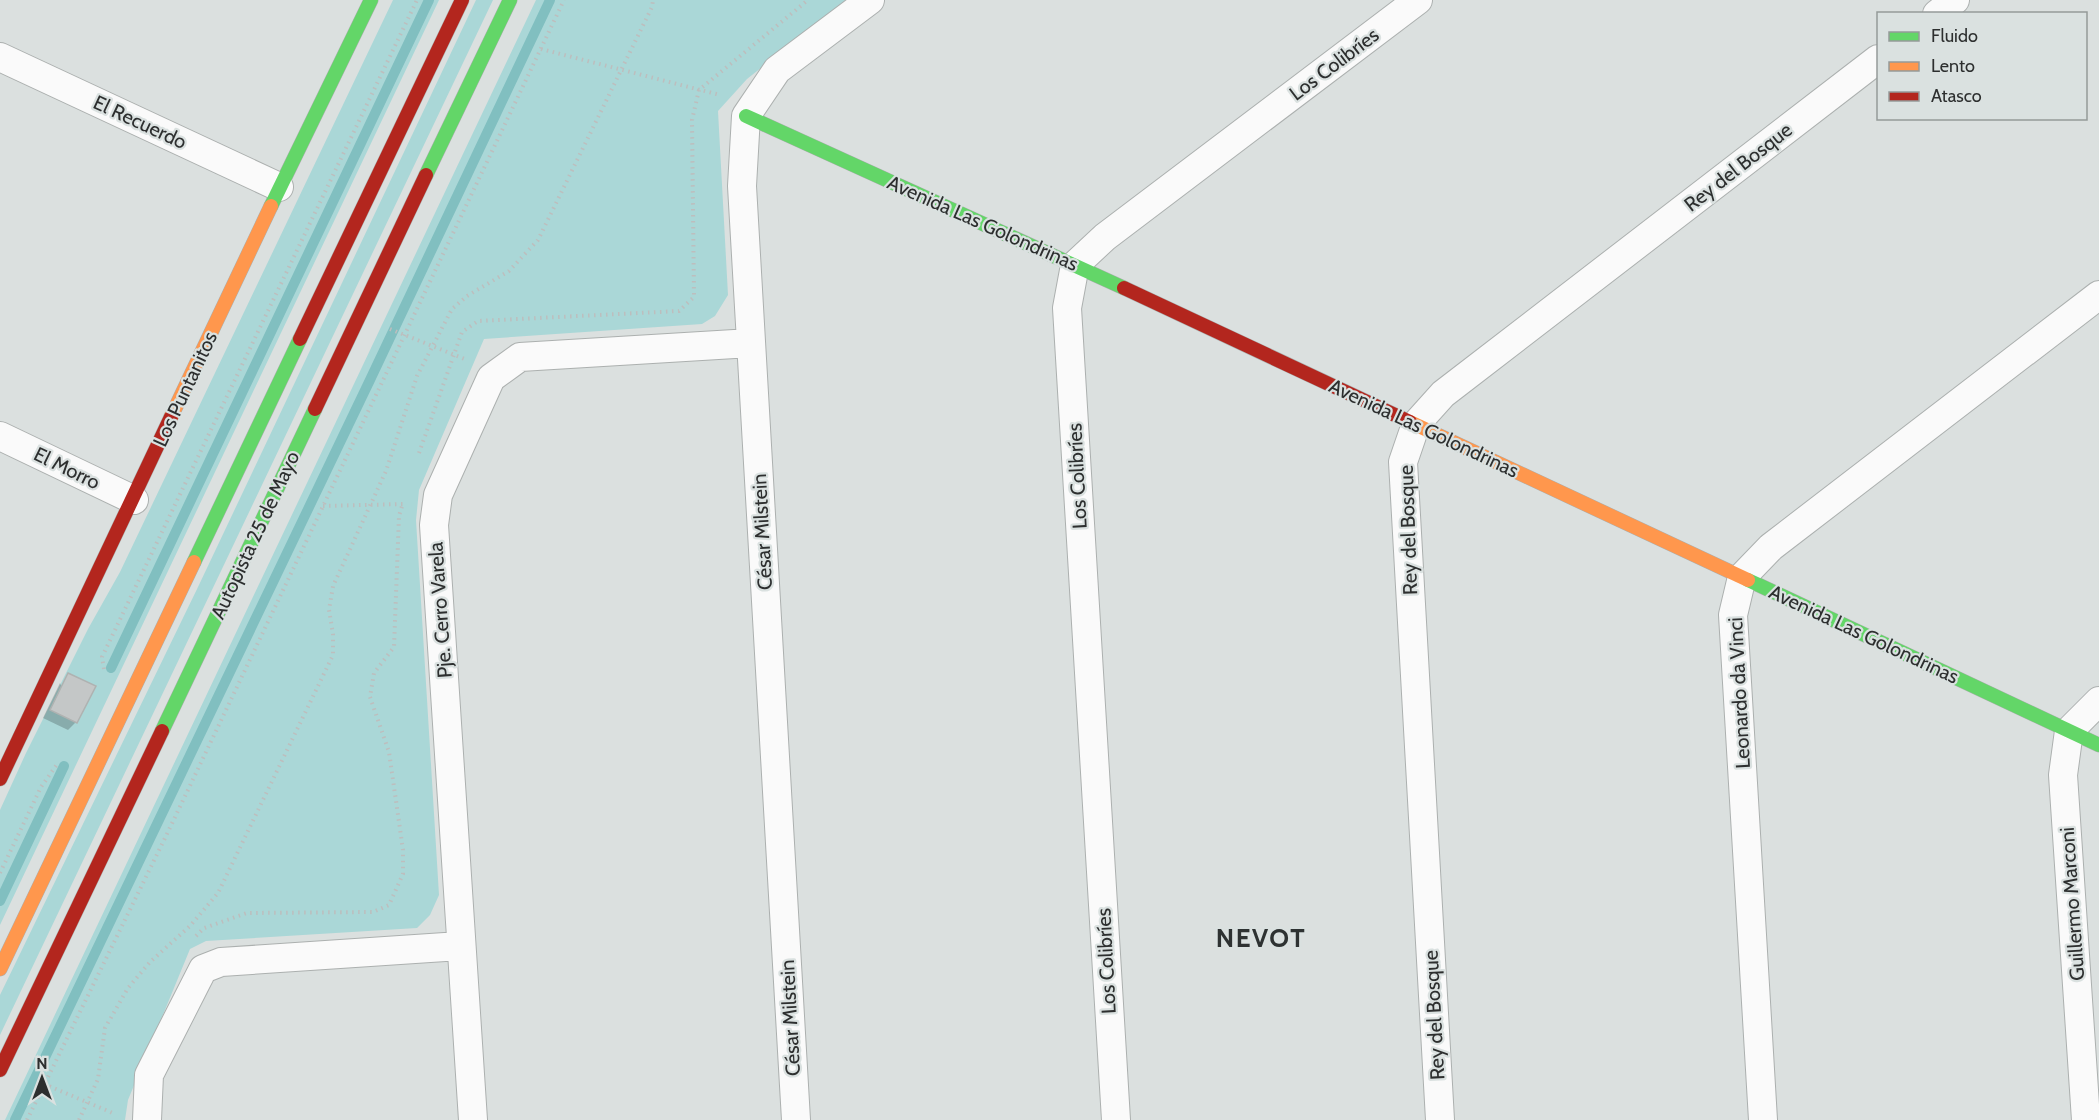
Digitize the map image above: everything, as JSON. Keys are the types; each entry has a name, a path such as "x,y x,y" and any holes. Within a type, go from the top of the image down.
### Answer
{"street":[{"name":"Los Puntanitos","path":"0,779 134,500 279,188 371,0"},
{"path":"0,969 462,0"},
{"name":"Autopista 25 de Mayo","path":"0,1070 510,0"},
{"path":"750,110 777,70 870,0"},
{"name":"Los Colibríes","path":"1116,1120 1067,308 1076,265 1105,237 1418,0"},
{"path":"1940,12 1955,0"},
{"name":"El Recuerdo","path":"0,57 279,188"},
{"name":"Rey del Bosque","path":"1440,1120 1403,462 1416,424 1443,394 1877,60"},
{"name":"Avenida Las Golondrinas","path":"750,110 2099,745"},
{"name":"César Milstein","path":"750,110 742,186 796,1120"},
{"path":"1742,577 1771,547 2099,295"},
{"name":"Pje. Cerro Varela","path":"473,1120 434,525 438,495 491,378 520,357 751,343"},
{"name":"El Morro","path":"0,436 134,500"},
{"name":"Leonardo da Vinci","path":"1742,577 1733,615 1764,1120"},
{"path":"2069,730 2099,701"},
{"name":"Guillermo Marconi","path":"2069,730 2063,775 2086,1120"},
{"path":"134,1118 149,1075 203,969 221,962 460,946"}],"path":[{"path":"105,676 102,657 417,0"},
{"path":"27,1120 166,837 564,0"},
{"path":"79,1120 98,1079 105,1028 128,988 142,970 190,926 218,893 333,655 333,634 329,610 333,586 386,471 417,376 452,309 467,296 508,271 538,240 652,7 653,0"},
{"path":"541,50 621,70 750,110"},
{"path":"406,336 498,373"},
{"path":"323,506 437,503"},
{"path":"0,873 41,787 63,759"},
{"path":"44,1084 134,1118"}],"shaded area":[{"path":"393,0 439,0 0,925 0,810 88,629 120,572"},
{"path":"476,0 493,0 0,1035 0,995 198,587"},
{"path":"536,0 847,0 747,79 718,111 728,295 715,316 702,324 484,339 419,490 416,520 439,895 430,915 417,928 206,941 190,949 128,1100 125,1120 5,1120"}],"building":[{"path":"68,673 96,686 77,723 50,710"}],"waterway":[{"path":"111,668 429,0"},
{"path":"15,1120 550,0"},
{"path":"0,901 64,766"}],"traffic: fast":[{"path":"271,206 371,0"},
{"path":"426,175 510,0"},
{"path":"746,116 1124,288"},
{"path":"194,562 300,339"},
{"path":"162,731 315,409"},
{"path":"1748,580 2099,745"}],"traffic: slow":[{"path":"171,417 271,206"},
{"path":"1410,422 1748,580"},
{"path":"0,969 194,562"}],"traffic: jam":[{"path":"300,339 462,0"},
{"path":"315,409 426,175"},
{"path":"1124,288 1410,422"},
{"path":"0,779 171,417"},
{"path":"0,1070 162,731"}],"district":[{"name":"NEVOT","path":"1261,938"}]}
